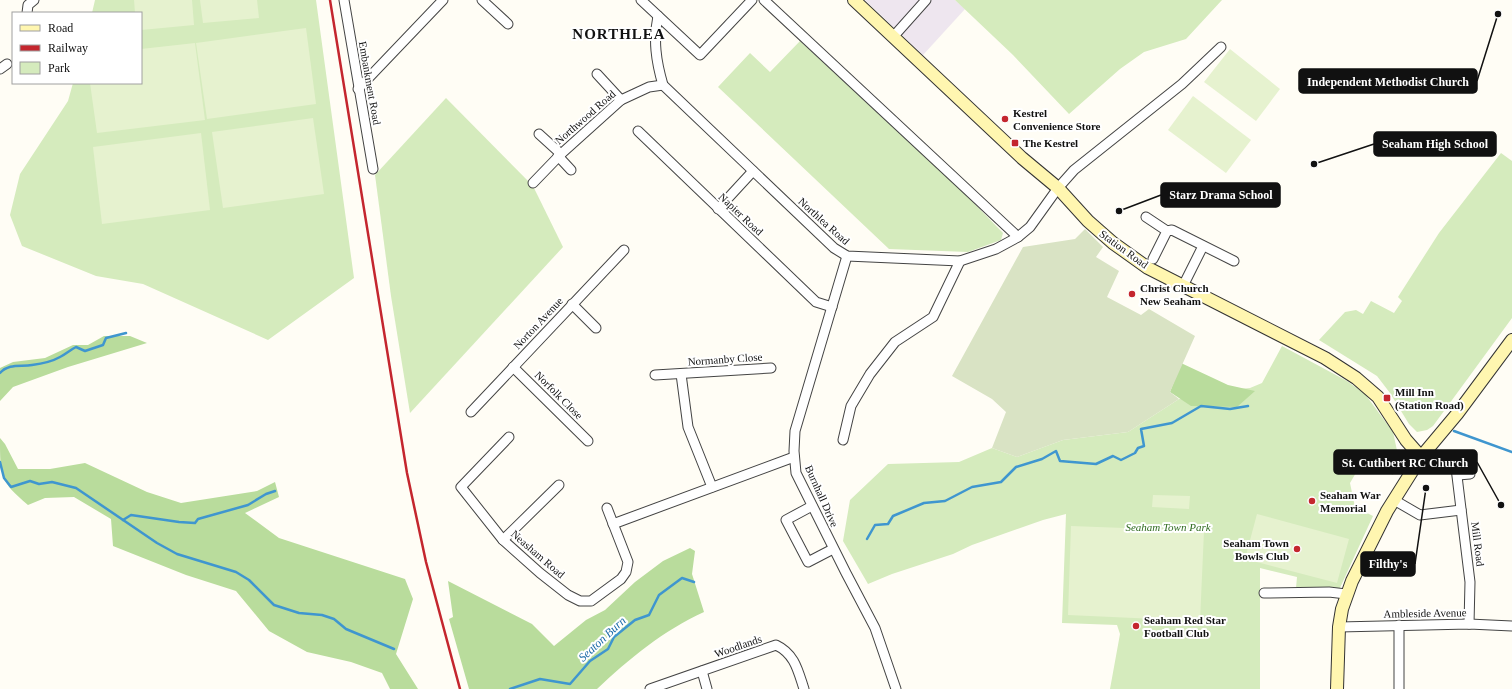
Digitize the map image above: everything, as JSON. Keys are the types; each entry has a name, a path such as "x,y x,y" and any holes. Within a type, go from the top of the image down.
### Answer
{"main road":[{"name":"Station Road","path":"854,0 1022,158 1058,188 1088,221 1113,243 1135,260 1325,358 1356,378 1378,396 1401,432 1421,457"},
{"path":"1337,689 1339,627 1346,594 1394,500 1421,457 1512,340"},
{"path":"1401,432 1418,443 1430,447"}],"street":[{"name":"Embankment Road","path":"344,0 358,89 373,169"},
{"path":"358,89 443,0"},
{"path":"482,0 508,24"},
{"path":"641,0 700,55 752,0"},
{"path":"764,0 1018,237"},
{"path":"893,37 926,0"},
{"path":"658,16 654,34 657,64 663,85"},
{"name":"Northlea Road","path":"663,85 834,248 847,256 960,261 996,249 1018,237 1030,227 1058,188 1074,170 1182,84 1221,48"},
{"path":"597,74 621,100"},
{"name":"Northwood Road","path":"533,183 560,155 621,100 649,87 663,85"},
{"name":"Napier Road","path":"638,131 816,302 832,307"},
{"path":"539,134 560,155 572,170"},
{"path":"718,209 753,171"},
{"path":"1146,217 1167,231 1172,230 1234,261"},
{"path":"1153,259 1167,231"},
{"path":"1183,286 1203,246"},
{"name":"Norton Avenue","path":"471,412 624,250"},
{"name":"Burnhall Drive","path":"847,256 795,430 794,457 796,473 833,549 875,628 896,689"},
{"path":"843,440 851,406 870,374 895,342 933,317 960,261"},
{"path":"572,304 596,328"},
{"name":"Norfolk Close","path":"513,367 588,441"},
{"name":"Normanby Close","path":"655,376 771,368"},
{"name":"Normanby Close","path":"681,374 688,427 712,487"},
{"name":"Neasham Road","path":"509,437 462,487 503,540 568,595 580,601 591,601 621,579 626,572 628,562 607,508"},
{"path":"613,524 794,457"},
{"name":"Mill Road","path":"1469,624 1470,582 1457,472 1470,474"},
{"path":"503,540 559,485"},
{"path":"1394,500 1420,515 1461,510"},
{"path":"812,506 786,520 808,562 833,549"},
{"path":"1264,593 1300,592 1346,594"},
{"name":"Ambleside Avenue","path":"1339,627 1469,624 1512,626"},
{"path":"1399,625 1399,689"},
{"name":"Woodlands","path":"650,689 776,646 785,649 793,658 804,689"},
{"path":"702,671 707,689"}],"shaded area":[{"path":"865,0 955,0 965,9 923,55"}],"green space":[{"path":"95,0 316,0 354,278 268,340 143,284 96,276 22,246 10,215 20,174 68,101 73,84 142,84 142,12 92,12"},
{"path":"134,0 192,0 194,25 142,30 142,12 135,12"},
{"path":"200,0 257,0 259,18 203,23"},
{"path":"955,0 1222,0 1186,39 1144,52 1120,69 1069,114 1013,55"},
{"path":"306,28 316,104 207,119 196,43"},
{"path":"800,41 966,195 1003,233 1001,240 968,252 889,249 718,87 750,53 770,72"},
{"path":"195,43 205,120 97,133 90,84 142,84 142,49"},
{"path":"1230,49 1280,89 1256,121 1204,82"},
{"path":"1193,96 1251,140 1226,173 1168,130"},
{"path":"446,98 533,186 563,247 410,413 391,296 375,175"},
{"path":"313,118 324,194 223,208 212,132"},
{"path":"201,133 210,210 102,224 93,147"},
{"path":"1501,153 1512,161 1512,318 1433,426 1427,430 1417,432 1409,424 1390,393 1377,376 1319,340 1345,312 1356,310 1363,314 1371,301 1394,313 1402,301 1398,297 1439,233"},
{"name":"Christ Church New Seaham","path":"1085,229 1103,247 1096,257 1119,271 1107,297 1141,315 1149,309 1195,336 1170,392 1179,399 1128,432 1063,440 1017,457 992,448 1006,412 992,399 952,376 1023,247 1075,239"},
{"path":"104,336 130,336 147,343 68,367 13,387 0,401 0,368 13,362 45,358 73,345 88,345"},
{"name":"Seaham Town Park","path":"1282,346 1347,381 1365,394 1393,432 1398,455 1393,475 1370,464 1360,466 1350,483 1355,507 1373,516 1339,590 1296,588 1297,577 1260,568 1260,689 1110,689 1120,634 1117,625 1062,623 1066,514 1043,520 972,545 953,554 892,574 868,584 843,541 850,500 888,464 959,462 992,448 1017,457 1063,440 1128,432 1179,399 1208,392 1250,388 1262,383"},
{"path":"1181,363 1228,385 1255,391 1237,407 1191,406 1170,392"},
{"path":"0,438 5,444 18,469 50,469 85,463 147,492 181,503 257,491 275,482 279,497 245,513 279,538 405,579 413,599 396,654 418,689 390,689 382,673 351,662 307,652 269,631 236,591 186,575 113,546 111,519 74,497 45,498 28,505 7,484 1,470"},
{"path":"1153,495 1190,496 1189,509 1152,507"},
{"name":"Seaham Town Bowls Club","path":"1257,514 1349,539 1337,583 1245,559"},
{"path":"1071,526 1204,531 1200,621 1068,615"},
{"path":"690,548 695,551 692,574 704,612 661,636 597,689 469,689 449,619 453,617 448,581 532,624 554,646 586,620 605,610 635,582 663,561"}],"waterway":[{"path":"0,373 7,368 15,366 35,365 54,360 76,347 85,351 103,345 106,338 126,333"},
{"name":"Seaton Burn","path":"867,539 875,525 888,524 893,516 924,503 945,501 972,487 1001,482 1016,467 1042,459 1056,451 1060,461 1096,464 1113,456 1121,460 1135,453 1138,448 1144,446 1141,429 1172,423 1201,406 1230,409 1248,406"},
{"path":"1454,431 1512,452"},
{"path":"0,462 4,478 11,487 30,481 39,484 52,482 76,488 157,543 177,554 236,572 249,580 274,605 299,613 322,615 334,619 346,629 394,649"},
{"path":"123,520 131,515 195,523 198,519 248,505 266,494 275,491"},
{"name":"Seaton Burn","path":"510,689 540,679 570,684 590,661 608,649 614,637 635,620 649,615 659,595 682,578 694,582"}],"railway":[{"path":"330,0 407,473 426,562 460,689"}],"place":[{"name":"Independent Methodist Church","path":"1498,14"},
{"name":"Kestrel Convenience Store","path":"1005,119"},
{"name":"The Kestrel","path":"1015,143"},
{"name":"Seaham High School","path":"1314,164"},
{"name":"Starz Drama School","path":"1119,211"},
{"name":"Christ Church New Seaham","path":"1132,294"},
{"name":"Mill Inn (Station Road)","path":"1387,398"},
{"name":"Filthy's","path":"1426,488"},
{"name":"Seaham War Memorial","path":"1312,501"},
{"name":"St. Cuthbert RC Church","path":"1501,505"},
{"name":"Seaham Town Bowls Club","path":"1297,549"},
{"name":"Seaham Red Star Football Club","path":"1136,626"}],"district":[{"name":"NORTHLEA","path":"619,34"}]}
